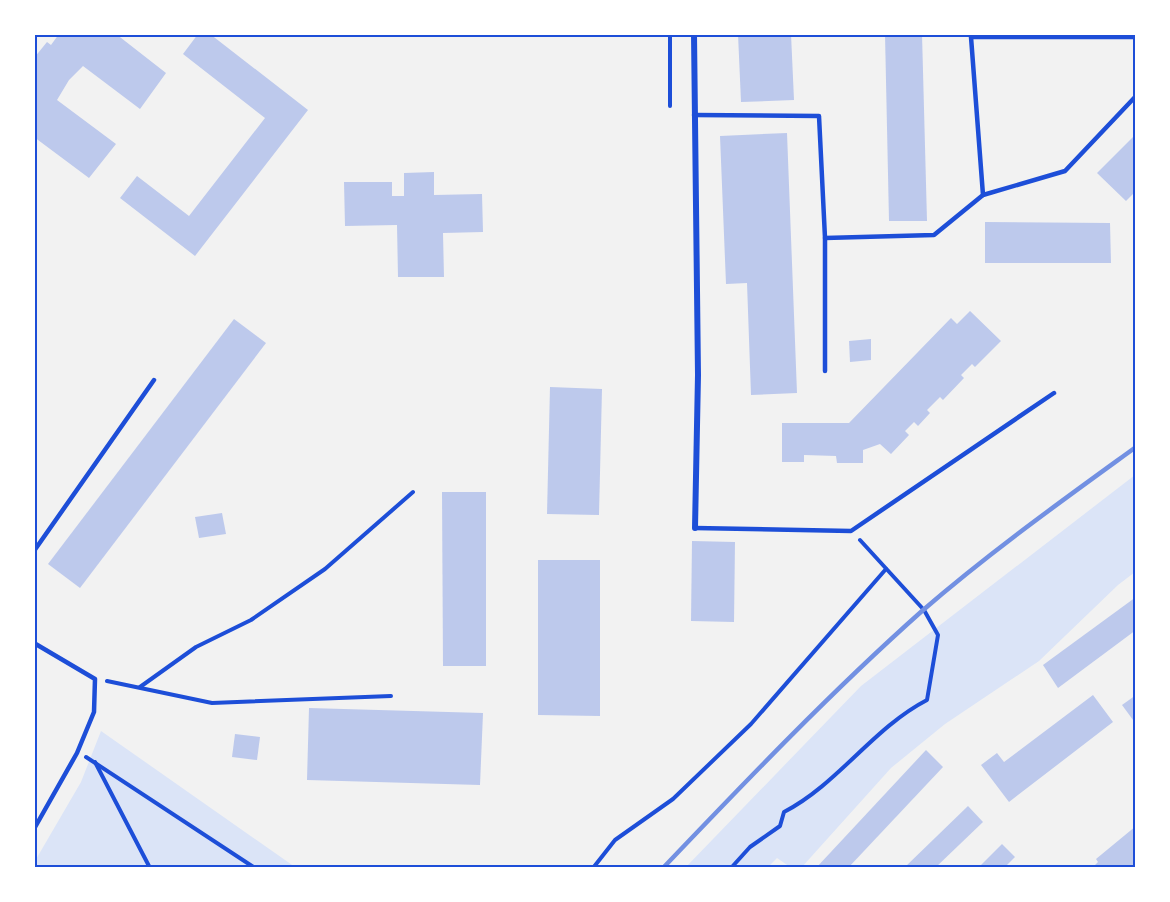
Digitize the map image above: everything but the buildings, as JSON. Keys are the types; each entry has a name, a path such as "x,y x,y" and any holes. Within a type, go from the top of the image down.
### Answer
{"street":[{"path":"694,34 698,375 695,528"}],"lane":[{"path":"983,195 971,37 1136,37"},
{"path":"825,238 934,235 983,195 1065,171 1136,96"},
{"path":"694,115 819,116 825,238 825,371"},
{"path":"34,551 154,380"},
{"path":"695,528 851,531 1054,393"},
{"path":"34,643 95,679 94,712 77,753 34,829"}],"path":[{"path":"670,34 670,106"},
{"path":"140,687 196,647 251,620 325,569 413,492"},
{"path":"732,867 750,848 780,826 784,812 805,801 906,711 927,700 938,635 924,610 851,531"},
{"path":"593,867 615,840 674,800 751,724 886,569"},
{"path":"95,679 212,703 391,696"},
{"path":"77,753 94,761 255,867"},
{"path":"94,761 150,867"}],"shaded area":[{"path":"1135,475 1135,572 1118,585 1039,661 945,724 891,768 802,867 790,867 777,858 768,867 685,868 861,686"},
{"path":"101,731 295,867 35,868 35,861 81,782"}],"railway":[{"path":"663,868 822,705 922,611 1000,547 1136,447"}]}
